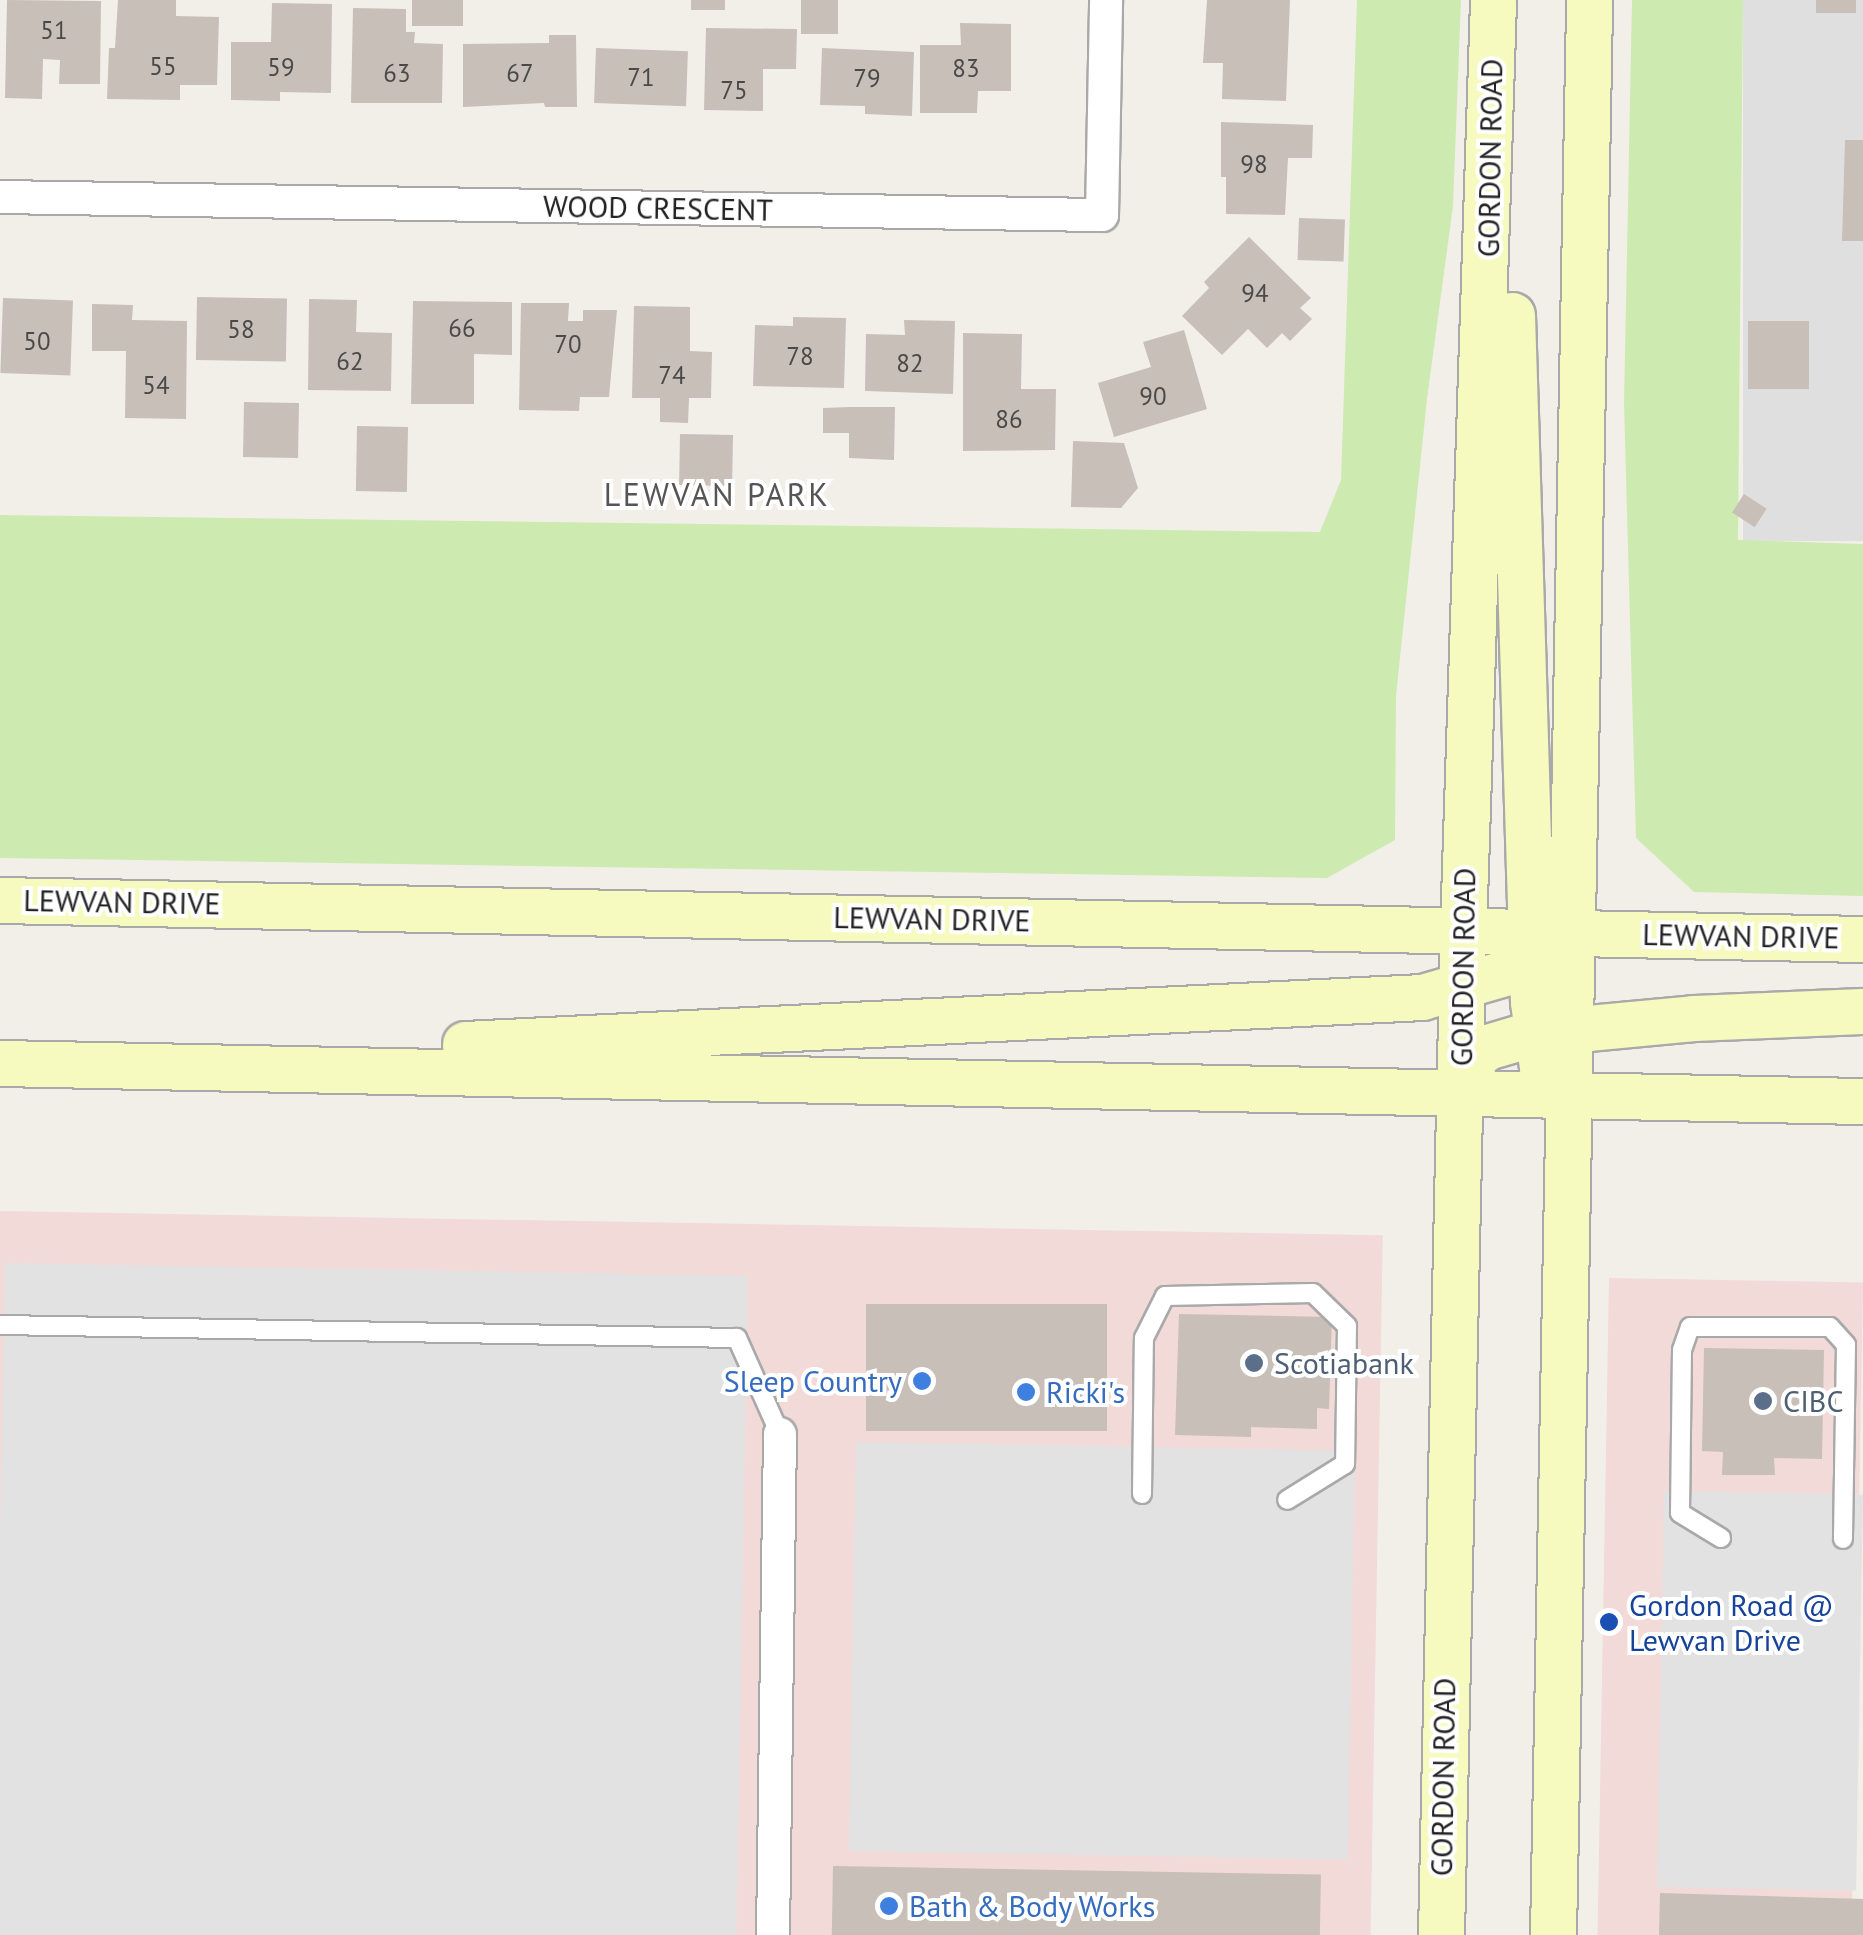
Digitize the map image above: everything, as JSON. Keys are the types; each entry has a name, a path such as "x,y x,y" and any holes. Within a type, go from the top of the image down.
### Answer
{"main road":[{"name":"GORDON ROAD","path":"1440,1935 1463,930 1493,0"},
{"path":"19,1063 1363,1002 1462,988 1508,972 1546,940 1589,0"},
{"path":"1489,206 1511,289 1552,1031 1569,1095 1553,1935"},
{"name":"LEWVAN DRIVE","path":"0,900 1463,930 1546,940 1863,938"},
{"path":"1460,1092 1475,1056 1488,1047 1552,1031 1693,1018 1863,1011"},
{"path":"19,1063 1863,1101"}],"street":[{"name":"WOOD CRESCENT","path":"0,198 1102,216 1106,0"},
{"path":"773,1935 780,1434"}],"lane":[{"path":"1142,1494 1144,1338 1165,1296 1313,1293 1347,1326 1345,1464 1287,1500"},
{"path":"0,1325 737,1338 780,1434"},
{"path":"1721,1538 1680,1513 1682,1350 1690,1328 1830,1327 1846,1345 1843,1539"}],"shaded area":[{"path":"1743,0 1863,0 1863,541 1743,541"},
{"path":"0,1211 1383,1235 1371,1935 0,1935"},
{"path":"5,1263 748,1276 736,1935 0,1935"},
{"path":"1609,1278 1863,1282 1852,1935 1598,1935"},
{"path":"856,1442 1355,1451 1348,1860 849,1851"},
{"path":"1664,1491 1863,1494 1856,1890 1657,1887"}],"green space":[{"path":"1357,0 1461,0 1453,206 1427,399 1396,696 1395,840 1327,878 0,858 0,515 1320,532 1341,480"},
{"path":"1632,0 1743,0 1738,540 1863,544 1863,896 1694,892 1636,838 1624,404"}],"building":[{"path":"7,0 101,1 100,84 59,84 60,60 43,59 42,99 5,98"},
{"path":"118,0 176,0 176,16 219,17 217,85 180,85 180,100 107,99 109,48 115,48"},
{"path":"412,0 463,0 463,26 412,26"},
{"path":"691,0 725,0 725,10 691,10"},
{"path":"801,0 838,0 838,34 801,34"},
{"path":"1207,0 1290,0 1286,101 1222,99 1223,63 1203,63"},
{"path":"1816,0 1856,0 1856,13 1816,13"},
{"path":"272,3 332,4 331,93 280,92 280,101 231,100 231,42 271,42"},
{"path":"353,8 406,9 406,32 415,32 414,43 443,44 442,103 351,103"},
{"path":"960,23 1011,24 1011,91 978,91 977,113 920,113 920,45 961,45"},
{"path":"706,28 797,29 796,69 763,69 763,111 704,110"},
{"path":"549,35 576,35 577,107 545,107 544,103 463,107 463,44 549,43"},
{"path":"596,48 688,51 686,106 594,103"},
{"path":"822,48 914,52 912,116 865,114 865,106 820,105"},
{"path":"1221,122 1313,125 1312,158 1288,158 1285,215 1226,214"},
{"path":"1845,140 1863,140 1863,241 1842,241"},
{"path":"1299,218 1345,220 1344,262 1298,260"},
{"path":"1249,237 1311,298 1300,308 1312,319 1290,341 1282,333 1267,348 1248,329 1222,355 1182,316 1209,288 1204,282"},
{"path":"197,297 287,299 286,362 196,360"},
{"path":"3,298 73,300 70,375 0,373"},
{"path":"309,299 357,300 356,332 392,333 391,391 308,390"},
{"path":"413,301 512,302 512,355 474,354 474,404 411,404"},
{"path":"521,303 569,303 568,321 583,321 583,310 617,310 609,397 580,397 579,411 519,410"},
{"path":"92,304 133,305 132,320 187,321 186,419 125,418 126,351 92,351"},
{"path":"634,306 690,307 690,351 712,352 711,398 689,398 688,423 660,422 660,398 632,398"},
{"path":"793,317 846,318 844,388 753,386 755,325 793,326"},
{"path":"904,320 955,321 953,394 865,391 866,334 905,335"},
{"path":"1748,321 1809,321 1809,389 1748,389"},
{"path":"1184,330 1207,409 1114,437 1098,383 1151,367 1143,342"},
{"path":"963,333 1022,334 1021,389 1056,389 1055,450 963,451"},
{"path":"244,402 299,403 298,458 243,457"},
{"path":"895,407 894,460 849,458 849,433 823,433 823,408"},
{"path":"357,426 408,427 407,492 356,491"},
{"path":"680,434 733,435 732,486 679,485"},
{"path":"1073,441 1124,443 1138,488 1121,508 1071,507"},
{"path":"1744,494 1767,509 1755,527 1732,512"},
{"path":"866,1304 1107,1304 1107,1431 866,1431"},
{"name":"Scotiabank","path":"1179,1314 1332,1317 1329,1409 1317,1408 1317,1429 1251,1427 1251,1437 1175,1435"},
{"name":"CIBC","path":"1704,1348 1824,1350 1822,1459 1774,1458 1775,1475 1722,1475 1723,1452 1702,1451"},
{"path":"833,1866 1321,1875 1320,1935 832,1935"},
{"path":"1660,1893 1863,1899 1863,1935 1659,1935"}],"place":[{"name":"Scotiabank","path":"1254,1363"},
{"name":"Sleep Country","path":"922,1381"},
{"name":"Ricki's","path":"1026,1392"},
{"name":"CIBC","path":"1763,1401"},
{"name":"Gordon Road @ Lewvan Drive","path":"1609,1622"},
{"name":"Bath & Body Works","path":"889,1906"}],"district":[{"name":"LEWVAN PARK","path":"717,494"}]}
